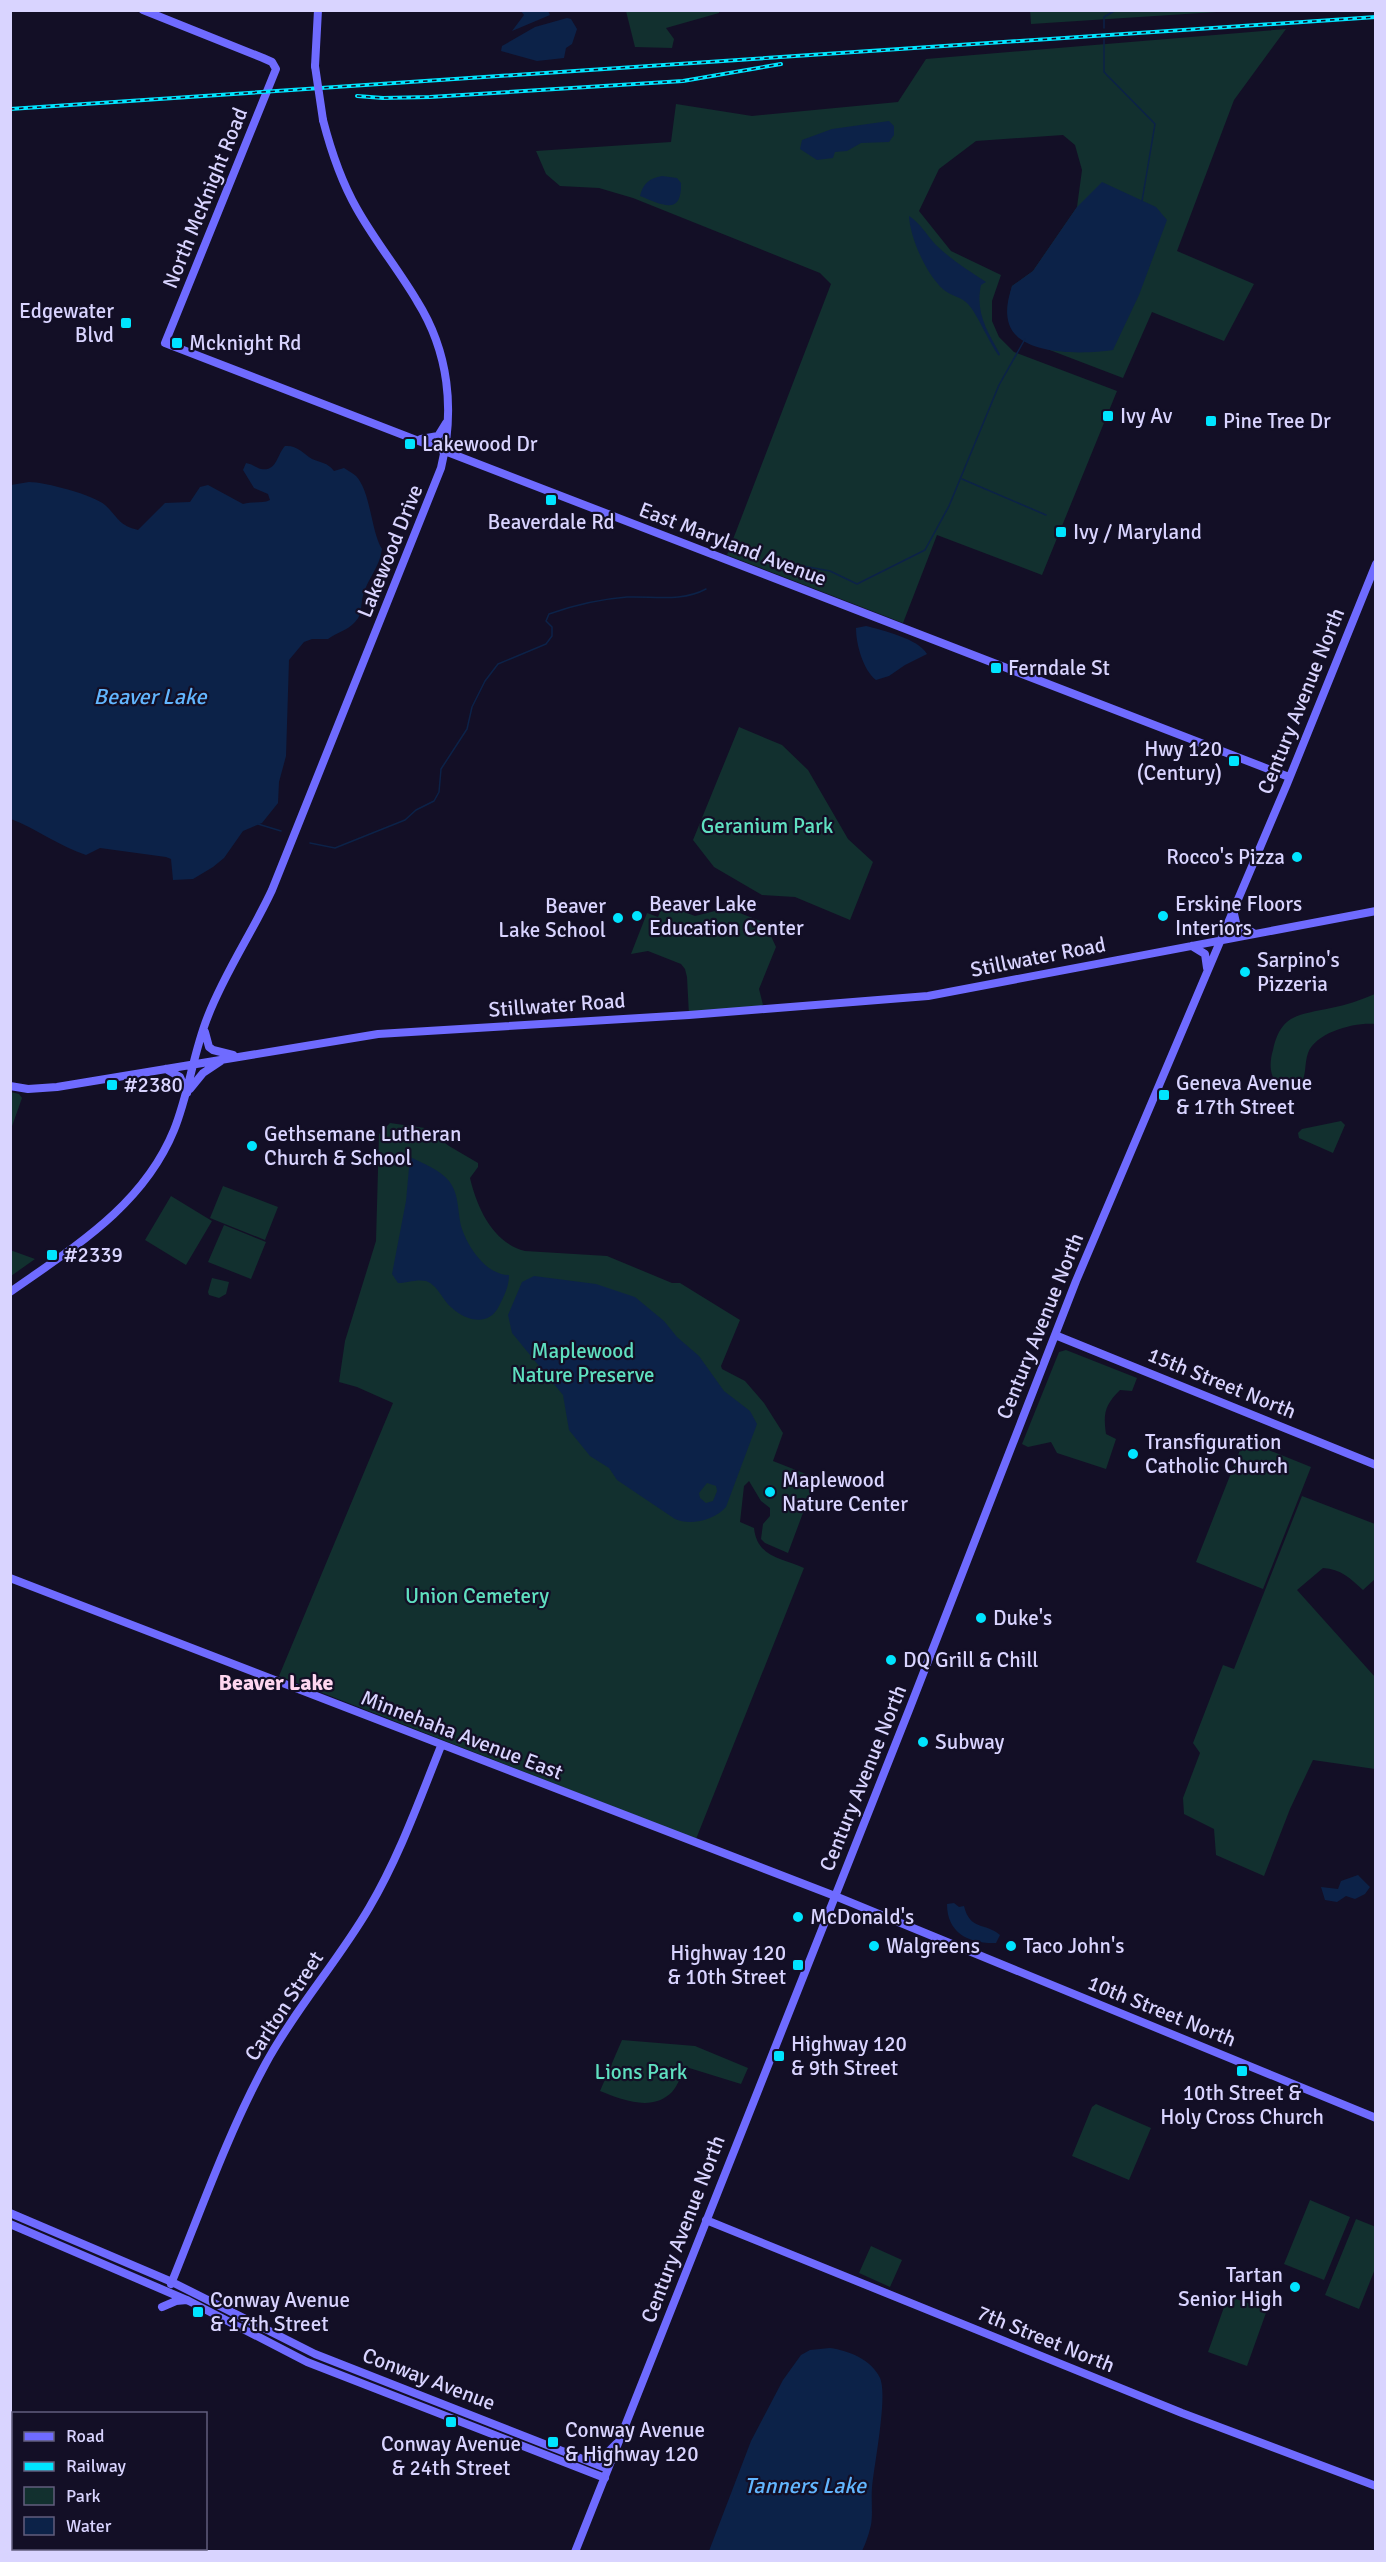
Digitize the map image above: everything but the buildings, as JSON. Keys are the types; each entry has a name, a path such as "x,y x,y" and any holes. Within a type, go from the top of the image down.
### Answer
{"street":[{"name":"North McKnight Road","path":"143,10 263,58 275,66 274,76 165,343"},
{"name":"Lakewood Drive","path":"195,1063 205,1023 226,973 256,926 272,890 433,491 445,451 448,419 447,385 431,326 410,289 357,208 333,154 323,120 315,66 318,10"},
{"name":"East Maryland Avenue","path":"165,343 1290,777"},
{"path":"409,437 433,439 440,434 448,419"},
{"name":"Century Avenue North","path":"575,2552 1055,1335 1290,777 1376,564"},
{"path":"1234,908 1234,921 1237,927 1256,934"},
{"name":"Stillwater Road","path":"10,1086 28,1089 57,1087 378,1034 903,1000 1376,911"},
{"path":"1191,946 1200,949 1206,955 1206,976"},
{"path":"205,1023 206,1044 209,1047 223,1054 240,1056"},
{"path":"187,1093 203,1072 227,1058"},
{"path":"10,1292 82,1241 126,1204 159,1160 174,1129 195,1063"},
{"path":"164,1068 180,1077 187,1093"},
{"name":"15th Street North","path":"1055,1335 1376,1465"},
{"name":"Minnehaha Avenue East","path":"10,1578 835,1896"},
{"name":"Carlton Street","path":"168,2292 227,2144 254,2086 283,2035 349,1940 377,1893 404,1838 441,1746"},
{"name":"10th Street North","path":"835,1896 1376,2118"},
{"name":"Conway Avenue","path":"10,2213 172,2282 315,2354 608,2469"},
{"name":"7th Street North","path":"706,2220 1192,2417 1376,2486"},
{"name":"Conway Avenue","path":"10,2224 187,2300 307,2362 604,2478"},
{"path":"162,2307 176,2301 187,2300"},
{"path":"580,2458 602,2458 620,2441"},
{"path":"584,2470 594,2480 599,2492"}],"green space":[{"path":"626,10 719,11 719,13 666,28 674,39 672,48 635,47"},
{"path":"1030,10 1232,10 1232,11 1031,24"},
{"path":"1286,29 1234,100 1177,251 1254,284 1224,341 1152,312 1123,378 1021,339 1015,332 1008,314 1012,286 1033,271 1077,207 1082,170 1075,145 1063,135 976,141 939,169 919,211 951,251 1001,275 992,301 992,321 999,337 1014,352 1117,391 1042,575 937,535 903,623 727,555 831,284 820,273 633,198 599,188 560,186 546,174 536,151 671,142 676,104 752,116 898,102 926,59"},
{"name":"Geranium Park","path":"739,727 782,745 808,770 848,839 873,862 850,920 795,897 762,895 714,867 693,840"},
{"path":"663,904 695,916 727,908 765,923 776,947 759,989 764,1009 689,1015 687,977 681,964 648,951 631,954 647,913 658,917"},
{"path":"1375,994 1375,1024 1347,1027 1319,1039 1308,1053 1304,1078 1300,1085 1286,1087 1275,1081 1271,1070 1272,1054 1281,1029 1287,1022 1301,1015 1348,1004"},
{"path":"11,1092 19,1094 22,1098 11,1129"},
{"path":"1341,1121 1345,1125 1333,1153 1299,1138 1298,1133 1302,1129"},
{"path":"390,1123 425,1128 478,1163 478,1167 470,1178 477,1201 495,1232 514,1247 525,1251 607,1256 672,1283 680,1283 740,1320 721,1366 722,1369 745,1381 764,1403 783,1433 773,1461 816,1478 788,1553 761,1539 763,1524 770,1516 770,1508 761,1501 749,1481 744,1486 740,1522 754,1528 756,1538 765,1551 804,1568 696,1839 279,1676 393,1403 357,1387 339,1382 345,1341 376,1241 379,1134"},
{"path":"223,1186 278,1207 265,1240 210,1218"},
{"path":"171,1196 212,1221 186,1265 145,1240"},
{"path":"224,1225 266,1242 251,1279 208,1262"},
{"path":"10,1250 35,1259 10,1276"},
{"path":"212,1278 229,1282 226,1294 219,1298 209,1295"},
{"path":"1066,1350 1137,1378 1132,1391 1120,1390 1106,1410 1106,1434 1116,1439 1106,1469 1057,1453 1051,1442 1028,1447 1022,1444 1059,1352"},
{"path":"1244,1440 1311,1467 1263,1589 1196,1562"},
{"path":"1302,1496 1375,1524 1375,1579 1363,1590 1340,1572 1323,1568 1297,1590 1375,1677 1375,1769 1313,1760 1290,1809 1264,1876 1216,1855 1214,1829 1184,1814 1183,1798 1200,1753 1193,1743 1223,1665 1234,1669"},
{"name":"Lions Park","path":"622,2040 695,2046 748,2068 741,2084 686,2067 672,2092 664,2098 646,2103 628,2101 600,2091"},
{"path":"1096,2104 1151,2128 1129,2180 1072,2156 1092,2107"},
{"path":"1310,2200 1350,2217 1324,2280 1284,2264"},
{"path":"1356,2219 1376,2227 1375,2269 1359,2309 1325,2295"},
{"path":"871,2246 902,2260 890,2287 859,2273"},
{"path":"1228,2296 1267,2310 1247,2366 1208,2352"}],"water":[{"path":"521,11 548,11 550,15 512,31 524,15"},
{"path":"567,18 571,19 577,29 572,44 566,48 564,58 537,61 501,51 502,46 535,27"},
{"path":"889,121 894,126 894,135 889,142 861,143 847,151 835,152 833,158 817,160 800,149 802,140 832,129"},
{"path":"662,176 677,178 681,183 678,200 674,204 662,204 640,196 648,182"},
{"path":"1102,182 1156,207 1167,220 1139,295 1113,350 1055,351 1026,343 1016,335 1009,324 1007,314 1012,286 1033,271 1077,207"},
{"path":"909,216 920,225 935,244 986,282 981,285 981,313 999,356 968,304 944,290 932,276 912,235"},
{"name":"Beaver Lake","path":"285,446 296,448 312,459 326,464 334,471 344,468 356,476 365,492 375,533 382,549 379,562 365,590 358,619 328,639 312,639 304,642 289,660 286,756 279,782 278,803 262,823 243,831 224,858 193,879 173,880 171,859 166,857 100,848 86,855 11,819 11,485 29,482 80,493 99,501 122,523 138,530 165,503 190,502 200,487 208,485 243,504 270,500 268,494 254,488 243,470 246,463 261,469 270,468"},
{"path":"866,626 908,640 927,654 889,676 876,680 867,670 857,641 856,628"},
{"path":"410,1157 436,1170 449,1181 457,1198 460,1223 469,1245 486,1266 493,1271 509,1275 503,1299 495,1313 489,1317 470,1319 449,1305 430,1283 419,1280 398,1283 392,1274 406,1201"},
{"path":"534,1276 596,1284 635,1297 664,1321 677,1337 699,1356 724,1391 750,1411 757,1424 726,1507 721,1512 695,1522 675,1519 617,1480 609,1468 590,1456 569,1430 563,1395 512,1333 508,1315 522,1282","holes":["707,1483 716,1486 717,1491 713,1501 706,1503 700,1498 699,1493"]},
{"path":"1358,1875 1370,1887 1365,1894 1355,1899 1346,1896 1337,1902 1325,1900 1321,1887 1338,1889 1341,1881"},
{"path":"954,1903 959,1907 964,1906 974,1923 1000,1935 996,1943 977,1941 961,1935 955,1929 948,1914 947,1904"},
{"name":"Tanners Lake","path":"830,2348 845,2351 865,2361 876,2371 882,2387 882,2415 872,2488 872,2520 862,2551 709,2551 751,2441 783,2380 801,2355 810,2350"}],"waterway":[{"path":"1104,28 1104,17 1116,10"},
{"path":"1104,39 1104,72 1155,124 1142,201"},
{"path":"764,559 830,571 857,584 925,550 949,506 999,385 1025,339"},
{"path":"962,479 1046,515"},
{"path":"310,843 335,848 405,820 416,810 434,801 439,792 441,769 467,729 472,707 485,681 498,664 546,644 552,636 552,627 546,621 549,614 607,599 678,597 706,589"},
{"path":"258,824 281,831"}],"railway":[{"path":"10,109 1376,17"},
{"path":"357,96 430,97 683,81 781,64"}],"place":[{"name":"Edgewater Blvd","path":"126,323"},
{"name":"Mcknight Rd","path":"177,343"},
{"name":"Ivy Av","path":"1108,416"},
{"name":"Pine Tree Dr","path":"1211,421"},
{"name":"Lakewood Dr","path":"410,444"},
{"name":"Beaverdale Rd","path":"551,500"},
{"name":"Ivy / Maryland","path":"1061,532"},
{"name":"Ferndale St","path":"996,668"},
{"name":"Hwy 120 (Century)","path":"1234,761"},
{"name":"Rocco's Pizza","path":"1297,857"},
{"name":"Beaver Lake Education Center","path":"637,916"},
{"name":"Erskine Floors Interiors","path":"1163,916"},
{"name":"Beaver Lake School","path":"618,918"},
{"name":"Sarpino's Pizzeria","path":"1245,972"},
{"name":"#2380","path":"112,1085"},
{"name":"Geneva Avenue & 17th Street","path":"1164,1095"},
{"name":"Gethsemane Lutheran Church & School","path":"252,1146"},
{"name":"#2339","path":"52,1255"},
{"name":"Transfiguration Catholic Church","path":"1133,1454"},
{"name":"Maplewood Nature Center","path":"770,1492"},
{"name":"Duke's","path":"981,1618"},
{"name":"DQ Grill & Chill","path":"891,1660"},
{"name":"Subway","path":"923,1742"},
{"name":"McDonald's","path":"798,1917"},
{"name":"Walgreens","path":"874,1946"},
{"name":"Taco John's","path":"1011,1946"},
{"name":"Highway 120 & 10th Street","path":"798,1965"},
{"name":"Highway 120 & 9th Street","path":"779,2056"},
{"name":"10th Street & Holy Cross Church","path":"1242,2071"},
{"name":"Tartan Senior High","path":"1295,2287"},
{"name":"Conway Avenue & 17th Street","path":"198,2312"},
{"name":"Conway Avenue & 24th Street","path":"451,2422"},
{"name":"Conway Avenue & Highway 120","path":"553,2442"}],"district":[{"name":"Beaver Lake","path":"276,1682"}],"park label":[{"name":"Maplewood Nature Preserve","path":"583,1363"},
{"name":"Union Cemetery","path":"477,1596"}]}
